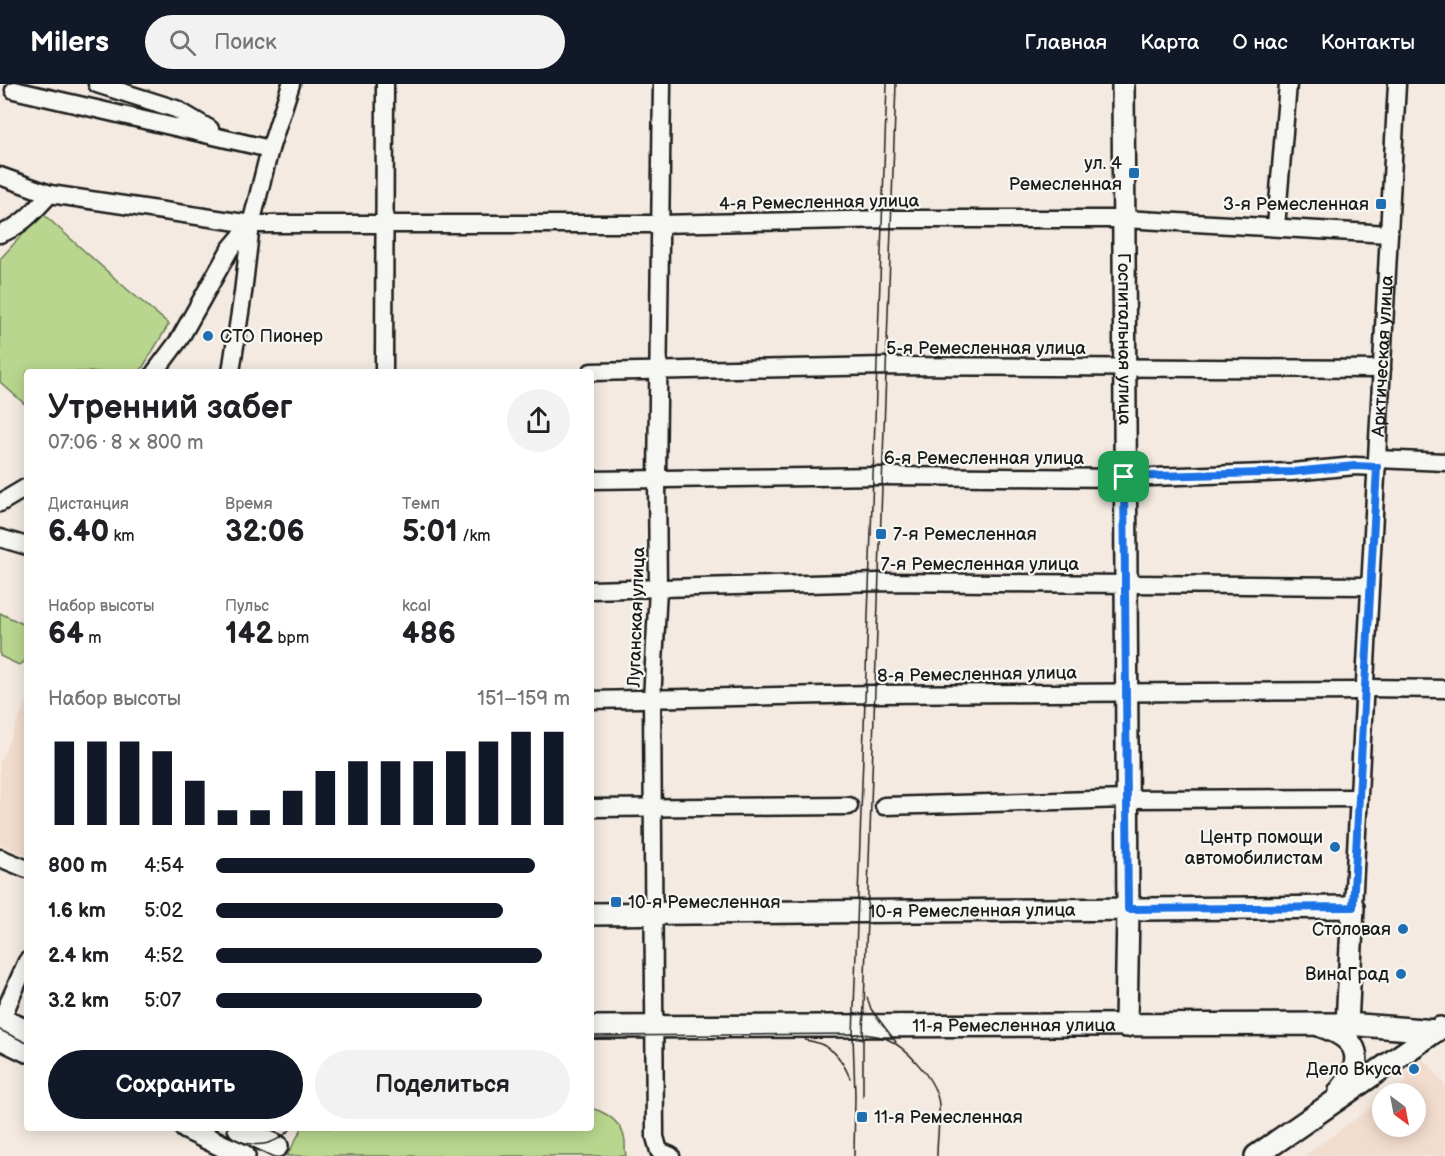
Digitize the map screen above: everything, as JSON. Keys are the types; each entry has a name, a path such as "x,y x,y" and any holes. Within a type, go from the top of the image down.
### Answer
{"main road":[{"name":"Госпитальная улица","path":"1123,84 1128,909 1126,1026"},
{"name":"10-я Ремесленная улица","path":"594,914 1353,907"},
{"name":"Арктическая улица","path":"1347,1024 1353,907"},
{"path":"1315,1024 1349,1041 1356,1054 1357,1063 1354,1073 1326,1107"},
{"name":"11-я Ремесленная улица","path":"594,1027 1347,1024 1441,1028"},
{"path":"0,1026 24,1030"},
{"path":"0,1026 24,1048"},
{"path":"1256,1156 1441,1028"},
{"path":"192,1131 244,1156"},
{"path":"247,1131 278,1143"}],"street":[{"path":"97,84 176,109 228,138"},
{"path":"231,369 243,293 250,224 270,148 291,84"},
{"path":"384,369 385,84"},
{"name":"Луганская улица","path":"662,84 657,479 658,589 652,700 655,1137 665,1154"},
{"path":"1276,227 1288,84"},
{"name":"Арктическая улица","path":"1353,907 1396,84"},
{"path":"15,90 270,148"},
{"name":"4-я Ремесленная улица","path":"0,176 50,194 250,224 660,224 892,219 1124,219 1389,234"},
{"path":"0,234 30,216 50,194"},
{"path":"157,369 179,340 230,249 250,224"},
{"name":"5-я Ремесленная улица","path":"594,372 886,366 1382,369"},
{"name":"6-я Ремесленная улица","path":"594,480 883,476 1124,477 1292,472 1377,463 1445,462"},
{"path":"3,498 24,488"},
{"path":"0,538 24,545"},
{"name":"7-я Ремесленная улица","path":"594,590 879,582 1370,586"},
{"name":"8-я Ремесленная улица","path":"594,700 875,694 1445,689"},
{"path":"885,806 1126,799 1358,798"},
{"path":"594,808 849,806"},
{"path":"0,858 24,868"},
{"path":"0,1026 24,968"}],"shaded area":[{"path":"24,708 24,855 0,844 0,761"},
{"path":"1423,1059 1425,1063 1428,1062 1445,1086 1445,1156 1304,1156 1372,1107 1372,1137 1426,1137 1426,1083 1404,1083 1407,1081 1402,1074"}],"green space":[{"path":"42,213 169,324 142,369 24,369 24,403 0,382 0,259"},
{"path":"0,613 24,625 24,661 19,665 0,656"},
{"path":"594,1109 613,1119 621,1129 626,1156 287,1156 300,1131 594,1131"}],"tram line":[{"path":"854,1156 853,1036 887,84"},
{"path":"863,1097 863,1034 896,84"},
{"path":"867,997 871,1009 896,1042"},
{"path":"0,1030 24,1042"},
{"path":"594,1036 863,1034 885,1038 894,1042 911,1057 933,1086 939,1105 937,1156"},
{"path":"805,1040 822,1044 834,1052 850,1078"},
{"path":"217,1131 252,1144 272,1142 289,1131"}],"place":[{"name":"ул. 4 Ремесленная","path":"1134,173"},
{"name":"3-я Ремесленная","path":"1381,204"},
{"name":"СТО Пионер","path":"208,336"},
{"name":"7-я Ремесленная","path":"881,534"},
{"name":"Центр помощи автомобилистам","path":"1335,847"},
{"name":"10-я Ремесленная","path":"616,902"},
{"name":"Столовая","path":"1403,929"},
{"name":"ВинаГрад","path":"1401,974"},
{"name":"Дело Вкуса","path":"1414,1069"},
{"name":"11-я Ремесленная","path":"862,1117"}],"route":[{"path":"1355,466 1377,467 1353,907 1128,909 1124,477 1292,472 1355,466"}]}
